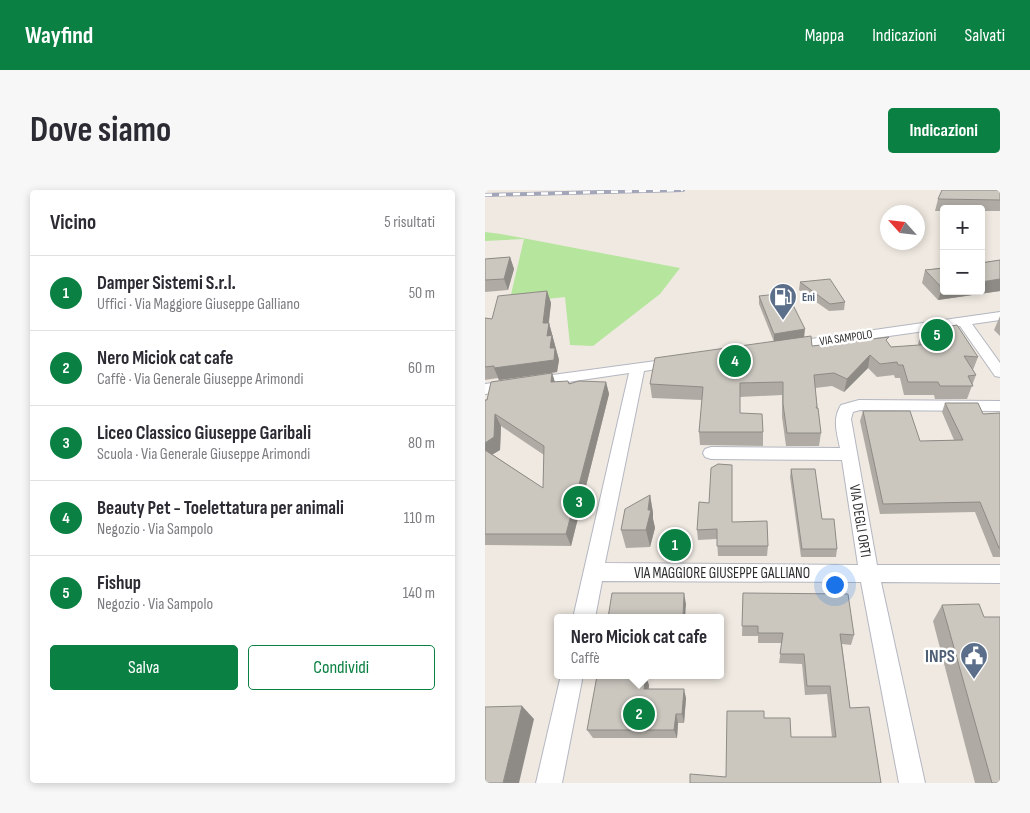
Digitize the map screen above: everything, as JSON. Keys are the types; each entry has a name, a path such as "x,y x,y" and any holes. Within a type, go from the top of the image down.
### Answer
{"street":[{"name":"VIA SAMPOLO","path":"773,348 1000,316"},
{"path":"963,321 1000,372"},
{"path":"485,389 695,360"},
{"path":"585,614 637,369"},
{"name":"VIA DEGLI ORTI","path":"912,783 869,573 843,419 846,409 859,406 1000,406"},
{"path":"711,453 849,454"},
{"name":"VIA MAGGIORE GIUSEPPE GALLIANO","path":"594,572 1000,574"},
{"path":"549,783 571,679"}],"green space":[{"path":"485,232 501,234 680,268 660,294 593,346 570,345 565,297 509,303 524,239 485,241"}],"building":[{"path":"942,190 1000,190 1000,200 938,199"},
{"path":"510,257 504,279 485,280 485,259"},
{"path":"1000,260 1000,279 985,281 985,262"},
{"path":"940,268 940,286 925,270"},
{"path":"830,279 845,302 830,304 800,282"},
{"path":"547,291 543,323 549,323 547,336 552,335 550,348 555,348 554,360 494,368 494,366 485,367 485,318 492,319 498,296"},
{"path":"787,293 805,329 774,334 759,296"},
{"path":"957,325 978,357 964,356 976,375 968,376 973,386 940,386 938,382 908,382 903,365 898,365 897,362 880,364 870,355 847,379 834,373 814,375 816,408 818,408 821,433 787,433 783,404 783,382 740,383 740,413 762,414 763,432 699,432 703,387 650,384 655,358 811,336 812,346 889,337 886,340 891,347 933,344 922,331"},
{"path":"552,373 551,382 568,381 569,384 579,381 606,382 566,534 485,534 485,450 543,488 544,446 495,414 494,437 485,443 485,400 487,400 491,382"},
{"path":"945,403 978,403 983,414 1000,413 1000,548 980,502 883,504 863,411 910,411 920,441 963,440"},
{"path":"718,464 732,465 732,522 767,521 768,546 717,546 717,529 697,530 699,502 709,503 711,468"},
{"path":"791,469 815,469 822,519 834,519 837,549 802,549"},
{"path":"650,495 648,510 651,510 646,530 621,530 625,509"},
{"path":"612,593 684,593 683,614 609,614"},
{"path":"743,593 848,594 854,635 840,634 850,708 869,707 881,783 690,783 690,774 726,777 727,711 764,711 764,718 790,718 791,737 836,737 830,686 807,686 804,654 780,654 783,633 758,633 758,626 742,626"},
{"name":"INPS","path":"979,604 984,617 1000,617 1000,783 992,783 942,605"},
{"path":"596,679 646,679 644,689 684,689 682,714 676,714 674,730 587,730"},
{"path":"522,706 503,783 485,783 485,707"}],"railway":[{"path":"485,195 683,190"}],"place":[{"name":"Eni","path":"783,321"},
{"name":"Fishup","path":"937,335"},
{"name":"Beauty Pet - Toelettatura per animali","path":"735,361"},
{"name":"Liceo Classico Giuseppe Garibali","path":"579,502"},
{"name":"Damper Sistemi S.r.l.","path":"675,545"},
{"name":"INPS","path":"974,680"},
{"name":"Nero Miciok cat cafe","path":"639,714"}]}
